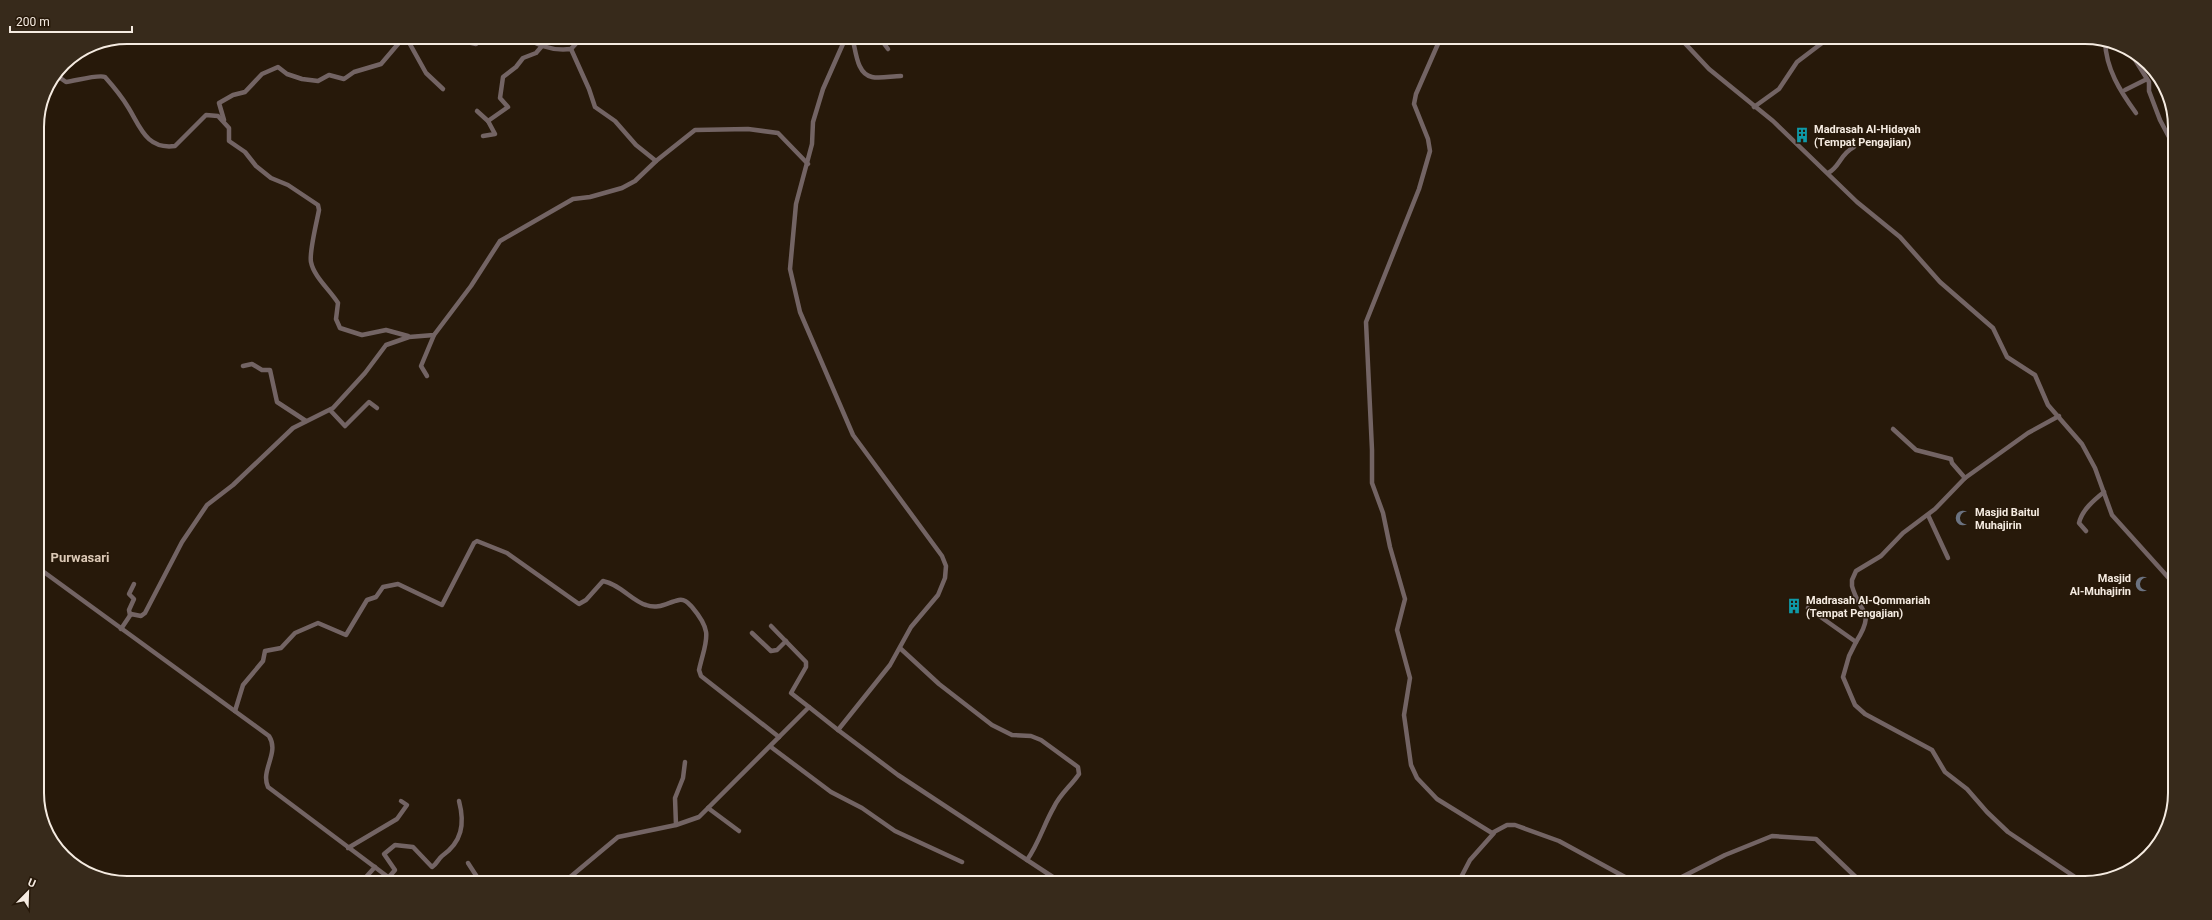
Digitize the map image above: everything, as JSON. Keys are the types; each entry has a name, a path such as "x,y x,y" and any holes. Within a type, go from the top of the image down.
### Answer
{"street":[{"path":"224,122 219,103 233,95 245,92 262,74 278,67 287,74 302,79 318,81 329,75 344,79 354,72 381,64 399,44"},
{"path":"409,44 426,73 443,89"},
{"path":"538,44 553,50 571,49 576,44"},
{"path":"838,730 890,665 912,627 942,587 946,566 942,556 853,435 800,312 790,269 790,255 796,204 808,164 817,108 843,44"},
{"path":"854,44 860,68 866,74 872,78 901,76"},
{"path":"884,44 888,49"},
{"path":"1438,44 1416,94 1414,104 1428,139 1430,151 1414,202 1366,322 1372,450 1372,483 1380,503 1390,548 1405,594 1405,602 1397,630 1410,678 1404,715 1413,772 1437,799 1469,820 1494,833"},
{"path":"1686,44 1709,69 1773,121 1857,202 1900,237 1940,282 1994,328 2007,357 2035,375 2044,398 2082,444 2104,492 2112,515 2168,577"},
{"path":"1754,107 1779,89 1796,62 1820,44"},
{"path":"488,121 508,107 508,104 500,99 500,90 503,77 516,67 523,58 536,53 542,46"},
{"path":"2105,47 2105,53 2113,76 2119,89 2136,114"},
{"path":"571,49 589,89 595,107 615,121 636,145 656,161"},
{"path":"2137,62 2149,83 2149,90 2160,120 2168,135"},
{"path":"60,78 66,82 82,80 99,75 105,77 128,106 140,130 159,145 176,145 206,115 215,115 229,128 229,141 245,152 258,168 274,180 288,185 318,205 319,210 311,262 339,305 336,319 340,328 362,335 386,330 410,336 434,335"},
{"path":"2125,90 2147,79"},
{"path":"477,111 488,121 495,134 483,136"},
{"path":"427,376 421,366 434,335 471,286 500,241 573,199 596,196 622,188 635,181 656,161 695,130 748,129 778,133 808,164"},
{"path":"1828,173 1834,169 1843,154 1854,146"},
{"path":"130,615 133,613 141,616 145,613 182,542 207,504 252,468 293,428 330,410 365,373 386,345 410,336"},
{"path":"243,366 252,364 262,370 271,371 277,402 306,421"},
{"path":"330,410 345,426 369,402 377,408"},
{"path":"2059,416 2028,433 1965,478 1928,515 1903,533 1881,556 1856,571 1852,580 1852,586 1858,602 1865,611 1867,618 1866,625 1849,656 1843,677 1855,705 1865,714 1932,750 1945,772 1967,789 2008,832 2074,876"},
{"path":"1893,429 1916,450 1952,459 1952,463 1965,478"},
{"path":"2086,531 2078,522 2080,517 2088,506 2104,492"},
{"path":"1928,515 1948,558"},
{"path":"235,711 243,685 263,662 265,651 281,648 295,633 318,623 346,635 367,600 376,596 383,587 398,584 442,605 474,543 477,541 505,551 579,604 586,600 604,581 628,593 647,606 662,606 679,600 686,602 703,621 706,629 700,675 779,737"},
{"path":"44,572 269,736 272,741 272,758 266,775 268,787 388,876"},
{"path":"121,629 130,615 130,610 134,599 129,594 134,584"},
{"path":"1808,608 1856,642"},
{"path":"771,626 805,659 807,664 791,693 898,775 1051,876"},
{"path":"752,632 771,651 776,650 786,641"},
{"path":"900,649 939,684 992,725 1012,735 1031,736 1041,740 1078,767 1079,774 1060,795 1035,849 1027,860"},
{"path":"571,876 618,837 676,825 698,817 771,747 809,707"},
{"path":"771,747 831,792 862,808 895,831 962,862"},
{"path":"676,825 675,798 683,778 685,762"},
{"path":"348,848 398,818 407,805 401,801"},
{"path":"390,876 395,870 384,854 395,845 413,848 432,867 441,857 449,852 462,826 463,816 459,801"},
{"path":"708,808 739,831"},
{"path":"1462,876 1470,860 1494,833 1507,825 1515,825 1559,841 1623,876"},
{"path":"1684,876 1725,855 1772,836 1816,839 1855,876"},
{"path":"468,863 476,876"},
{"path":"366,876 375,867"}],"place":[{"name":"Madrasah Al-Hidayah (Tempat Pengajian)","path":"1802,135"},
{"name":"Masjid Baitul Muhajirin","path":"1963,518"},
{"name":"Masjid Al-Muhajirin","path":"2143,584"},
{"name":"Madrasah Al-Qommariah (Tempat Pengajian)","path":"1794,606"}],"district":[{"name":"Purwasari","path":"80,557"}]}
